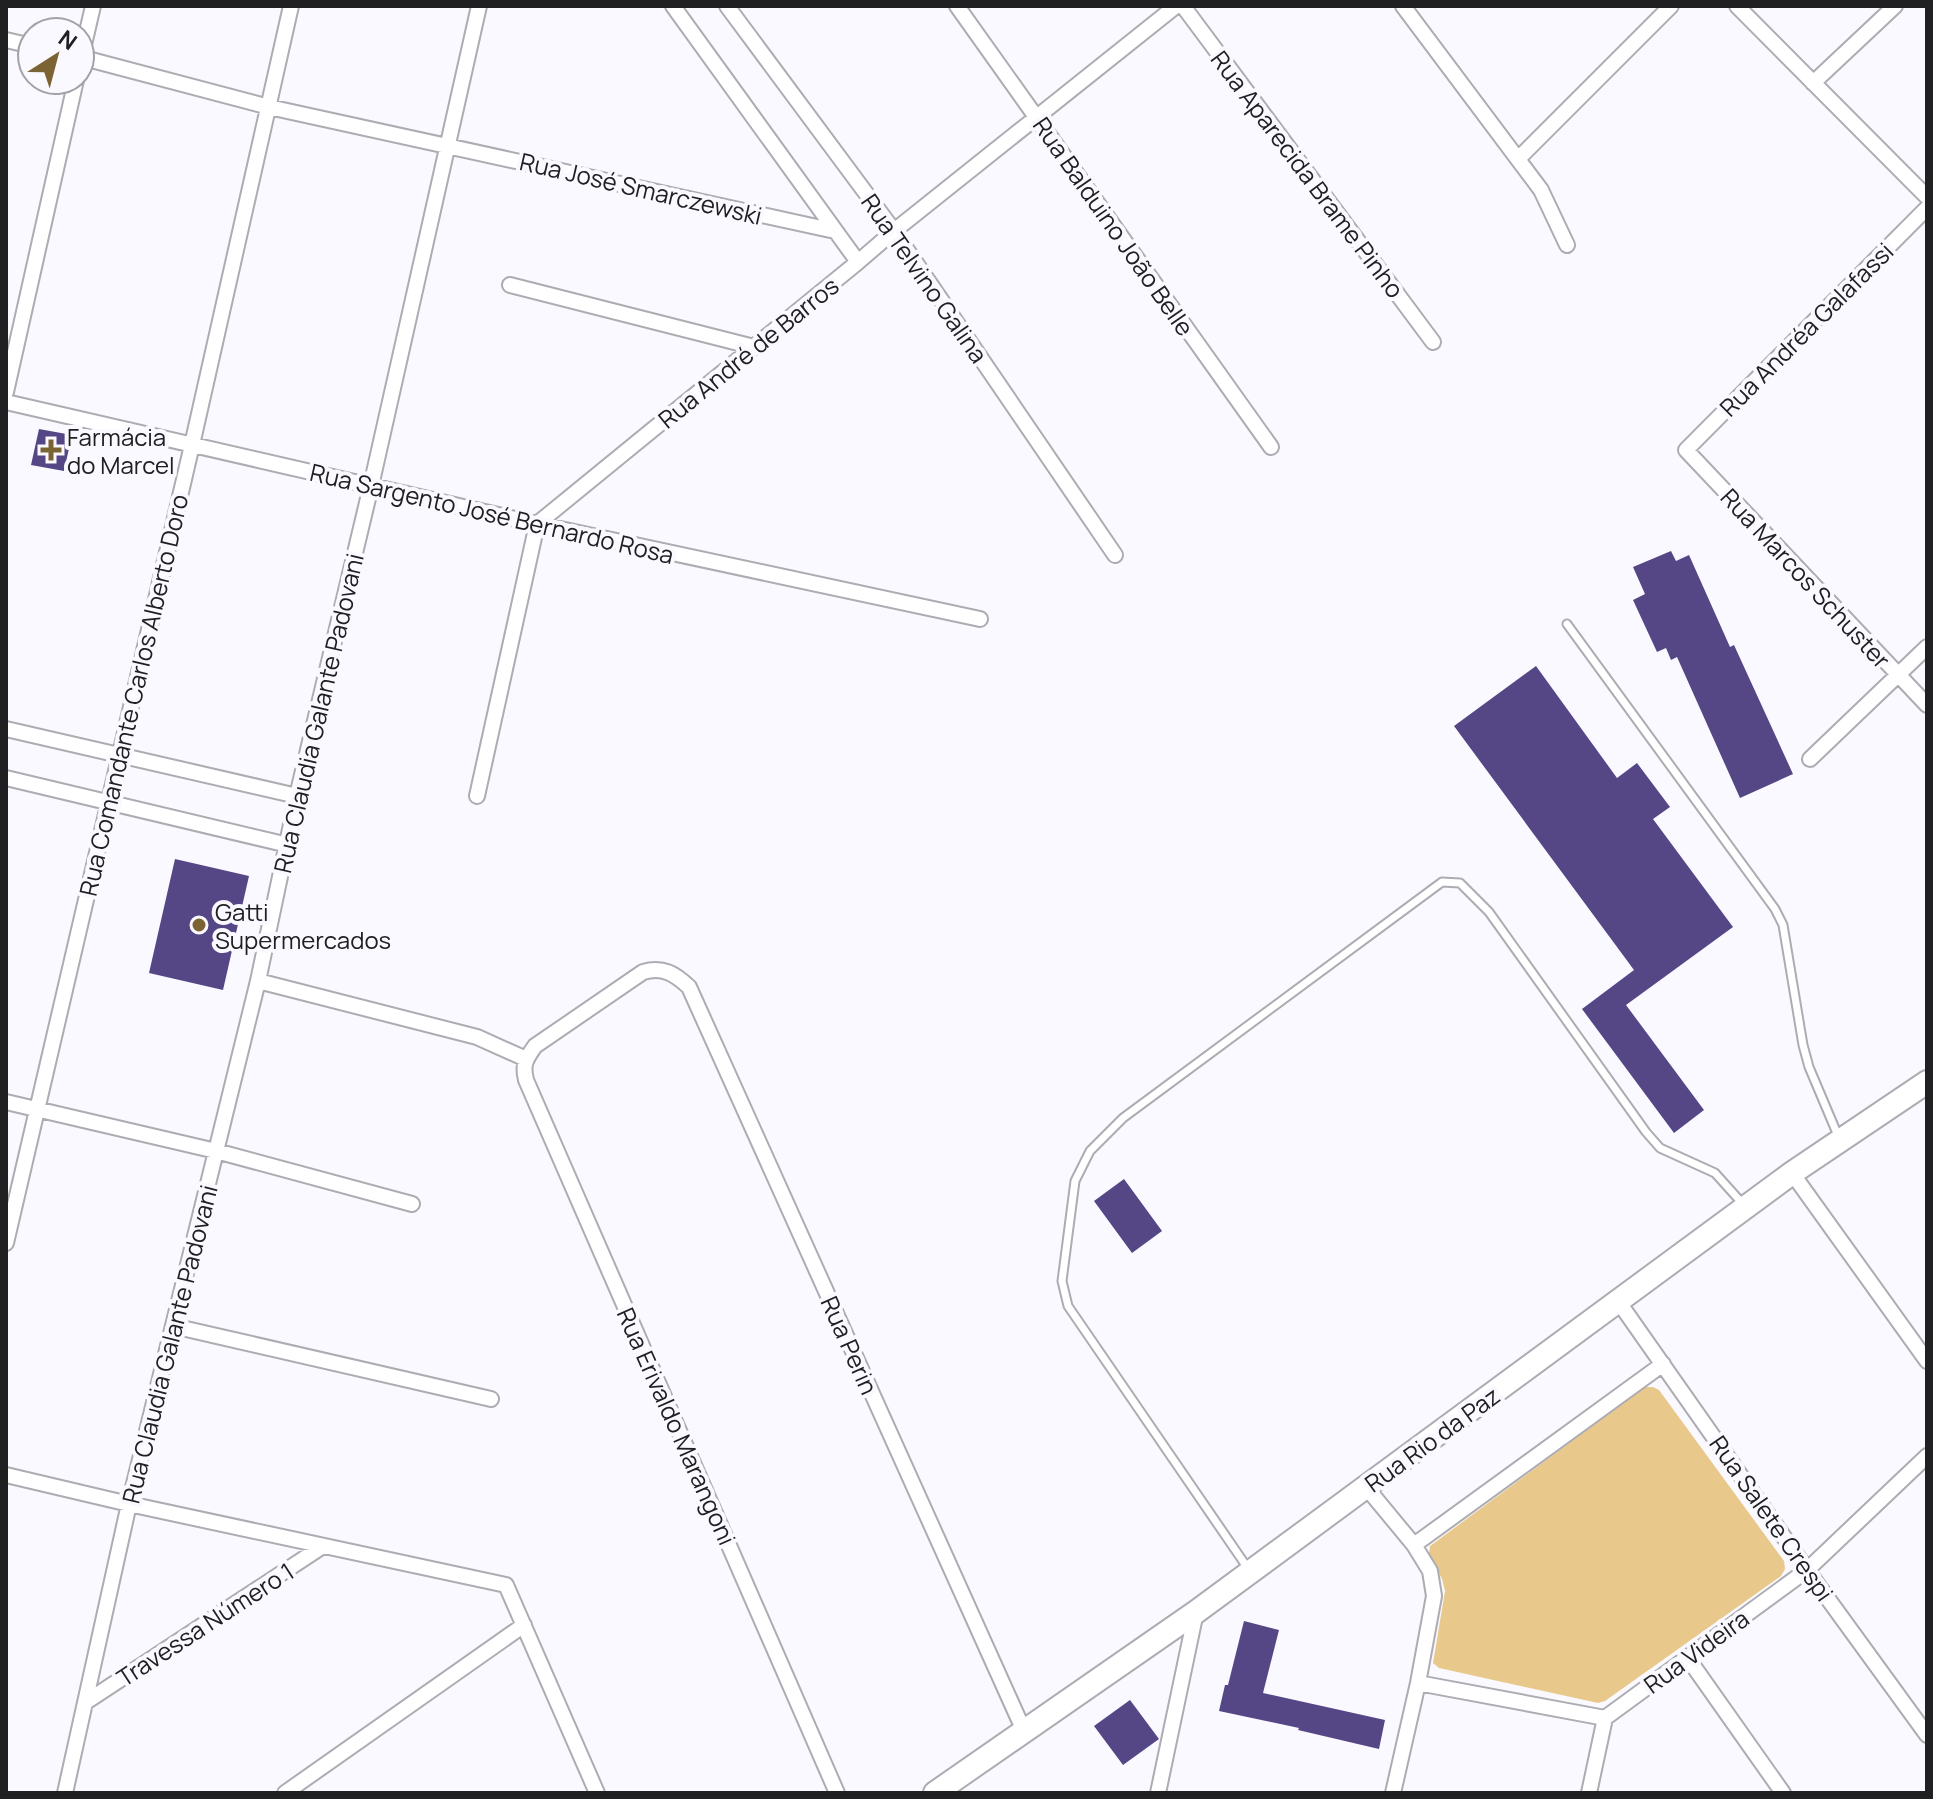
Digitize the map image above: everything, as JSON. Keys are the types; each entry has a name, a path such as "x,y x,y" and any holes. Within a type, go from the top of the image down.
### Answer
{"main road":[{"name":"Rua Rio da Paz","path":"940,1791 1196,1612 1792,1173 1927,1082"}],"street":[{"name":"Rua Comandante Carlos Alberto Doro","path":"6,1243 291,6"},
{"name":"Rua Claudia Galante Padovani","path":"65,1793 129,1504 258,981 297,796 371,486 479,6"},
{"name":"Rua Telvino Galina","path":"673,6 858,262"},
{"name":"Rua Telvino Galina","path":"727,6 894,231 1115,555"},
{"name":"Rua Balduino João Belle","path":"957,6 1271,447"},
{"name":"Rua André de Barros","path":"537,524 894,231 1176,6"},
{"name":"Rua Aparecida Brame Pinho","path":"1183,6 1433,342"},
{"path":"1403,6 1541,190 1567,245"},
{"path":"1518,159 1671,6"},
{"path":"1737,6 1927,197"},
{"path":"1813,83 1895,6"},
{"name":"Rua José Smarczewski","path":"96,63 269,107 835,231"},
{"path":"6,392 72,96"},
{"name":"Rua Andréa Galafassi","path":"1686,450 1927,208"},
{"path":"510,285 754,347"},
{"name":"Rua Sargento José Bernardo Rosa","path":"6,402 537,524 980,619"},
{"name":"Rua Marcos Schuster","path":"1686,450 1927,705"},
{"path":"477,796 537,524"},
{"path":"1810,759 1927,647"},
{"path":"6,729 297,796"},
{"path":"6,778 288,845"},
{"name":"Rua Perin","path":"526,1059 535,1046 643,972 664,970 689,987 1024,1731"},
{"path":"258,981 477,1037 526,1059"},
{"name":"Rua Erivaldo Marangoni","path":"526,1059 523,1069 526,1080 837,1793"},
{"path":"6,1102 216,1151 412,1204"},
{"path":"1792,1173 1927,1361"},
{"name":"Rua Salete Crespi","path":"1618,1301 1927,1735"},
{"path":"173,1326 491,1399"},
{"path":"1414,1545 1663,1364"},
{"name":"Rua Videira","path":"1605,1718 1807,1570 1927,1456"},
{"path":"6,1475 506,1585 596,1793"},
{"path":"1366,1487 1414,1545 1430,1571 1434,1596 1393,1793"},
{"name":"Travessa Número 1","path":"86,1702 323,1546"},
{"path":"1158,1793 1196,1612"},
{"path":"285,1793 524,1625"},
{"path":"1687,1657 1783,1793"},
{"path":"1418,1683 1605,1718 1589,1793"}],"lane":[{"path":"1567,624 1775,909 1783,925 1809,1067 1840,1140"},
{"path":"1250,1572 1068,1306 1062,1281 1075,1181 1090,1151 1123,1118 1429,891 1442,882 1460,883 1489,912 1660,1148 1715,1173 1746,1207"}],"shaded area":[{"path":"1645,1387 1659,1390 1784,1561 1785,1569 1781,1576 1598,1703 1439,1668 1433,1663 1445,1591 1429,1554 1430,1546"}],"building":[{"name":"Farmácia do Marcel","path":"39,429 72,435 64,471 31,465"},
{"path":"1671,551 1676,561 1689,555 1730,647 1734,645 1793,774 1740,798 1677,657 1671,660 1666,648 1657,652 1633,600 1645,594 1633,567"},
{"path":"1536,666 1617,778 1637,763 1670,807 1653,819 1733,927 1626,1005 1704,1110 1674,1133 1582,1009 1634,970 1454,726"},
{"name":"Gatti Supermercados","path":"175,859 249,876 223,990 149,973"},
{"path":"1124,1179 1162,1231 1132,1253 1094,1201"},
{"path":"1244,1621 1279,1630 1263,1693 1385,1720 1379,1749 1219,1711"},
{"path":"1130,1700 1159,1739 1123,1765 1094,1726"}],"place":[{"name":"Farmácia do Marcel","path":"51,450"},
{"name":"Gatti Supermercados","path":"199,925"}]}
